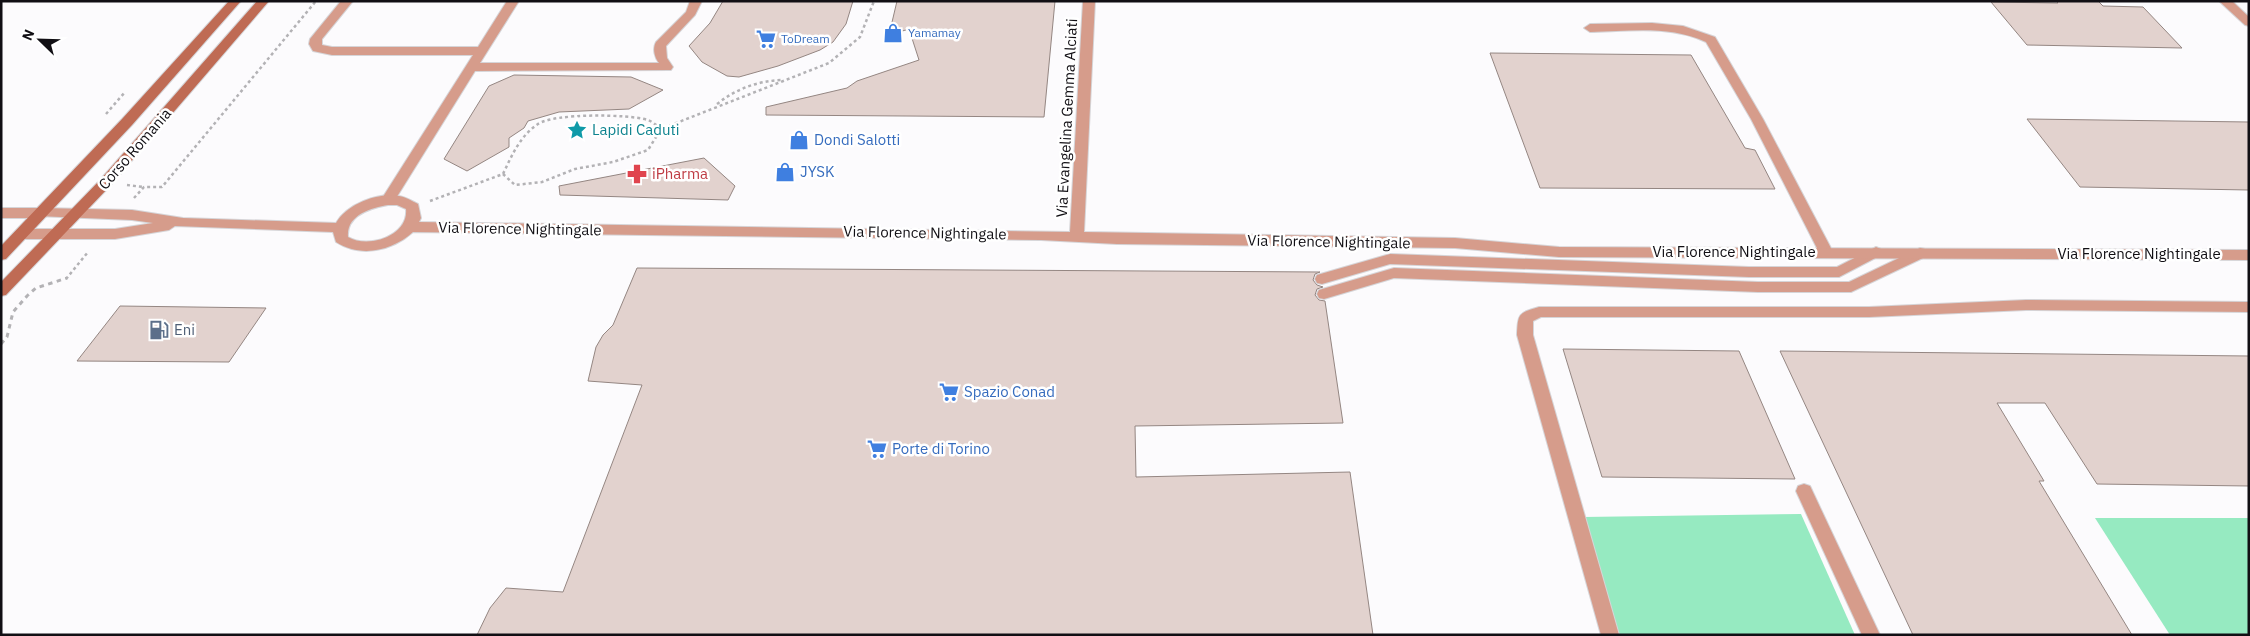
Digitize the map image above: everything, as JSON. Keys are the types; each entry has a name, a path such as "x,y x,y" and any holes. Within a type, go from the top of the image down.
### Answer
{"main road":[{"name":"Corso Romania","path":"1,254 42,212 235,1"},
{"name":"Corso Romania","path":"1,291 105,183 263,1"}],"street":[{"path":"347,1 316,39 315,44 317,48 332,51 482,51"},
{"path":"388,200 513,1"},
{"path":"472,67 667,67 661,58 660,45 690,13 696,1"},
{"name":"Via Evangelina Gemma Alciati","path":"1077,236 1090,1"},
{"path":"2225,1 2249,23"},
{"path":"1590,28 1683,29 1700,33 1711,40 1757,119 1826,252"},
{"path":"388,200 408,203 413,208 415,213 414,220 410,227 393,240 369,247 357,247 344,243 340,239 340,228 347,218 365,206 388,200"},
{"path":"1,213 42,212 132,215 183,223 340,228"},
{"path":"21,234 114,234 183,223"},
{"name":"Via Florence Nightingale","path":"410,227 1455,243 1559,252 2249,255"},
{"path":"1322,279 1390,259 1750,272 1839,272 1876,252"},
{"path":"1324,294 1394,273 1758,287 1851,287 1920,253"},
{"path":"1610,635 1525,335 1525,318 1538,312 1869,312 2026,305 2249,307"},
{"path":"1804,491 1871,635"}],"path":[{"path":"131,201 144,187 162,187 316,1"},
{"path":"503,174 515,185 542,182 575,169 613,162 648,150 661,129 829,62 860,37 874,1"},
{"path":"715,106 730,93 768,80 785,80"},
{"path":"413,208 503,174 517,144 545,119 565,116 598,116 649,120 661,129"},
{"path":"1,344 7,337 13,312 27,296 36,288 65,280 90,250"}],"green space":[{"path":"1801,514 1855,635 1618,635 1583,517"},
{"path":"2095,518 2249,518 2249,635 2170,635"}],"building":[{"name":"ToDream","path":"723,1 853,1 846,24 833,42 820,50 778,66 739,77 727,76 702,62 689,46 710,23"},
{"path":"897,1 1055,1 1044,117 766,115 766,107 847,88 857,81 919,60 909,29 889,35"},
{"path":"2056,1 2098,1 2103,6 2143,7 2182,48 2027,45 1991,2 2058,3"},
{"path":"1490,53 1691,55 1745,148 1755,150 1775,189 1540,188"},
{"path":"514,75 631,77 663,90 629,109 559,112 528,121 524,128 509,138 509,147 467,171 444,159 489,86"},
{"path":"2027,119 2249,122 2249,190 2080,187"},
{"path":"704,158 735,186 728,200 560,195 559,186"},
{"name":"Porte di Torino","path":"637,268 1320,272 1315,274 1313,280 1317,285 1323,287 1317,289 1315,295 1319,300 1325,301 1343,423 1135,426 1136,477 1350,472 1373,635 477,635 490,608 506,588 563,592 642,385 588,381 596,347 603,335 613,325"},
{"path":"120,306 266,308 229,362 77,361"},
{"path":"1563,349 1739,351 1795,479 1602,477"},
{"path":"1780,351 2249,356 2249,486 2097,484 2045,403 1997,403 2044,481 2039,481 2132,635 1913,635"}],"place":[{"name":"Yamamay","path":"893,33"},
{"name":"ToDream","path":"766,39"},
{"name":"Lapidi Caduti","path":"577,130"},
{"name":"Dondi Salotti","path":"799,140"},
{"name":"JYSK","path":"785,172"},
{"name":"iPharma","path":"637,174"},
{"name":"Eni","path":"159,330"},
{"name":"Spazio Conad","path":"949,392"},
{"name":"Porte di Torino","path":"877,449"}]}
